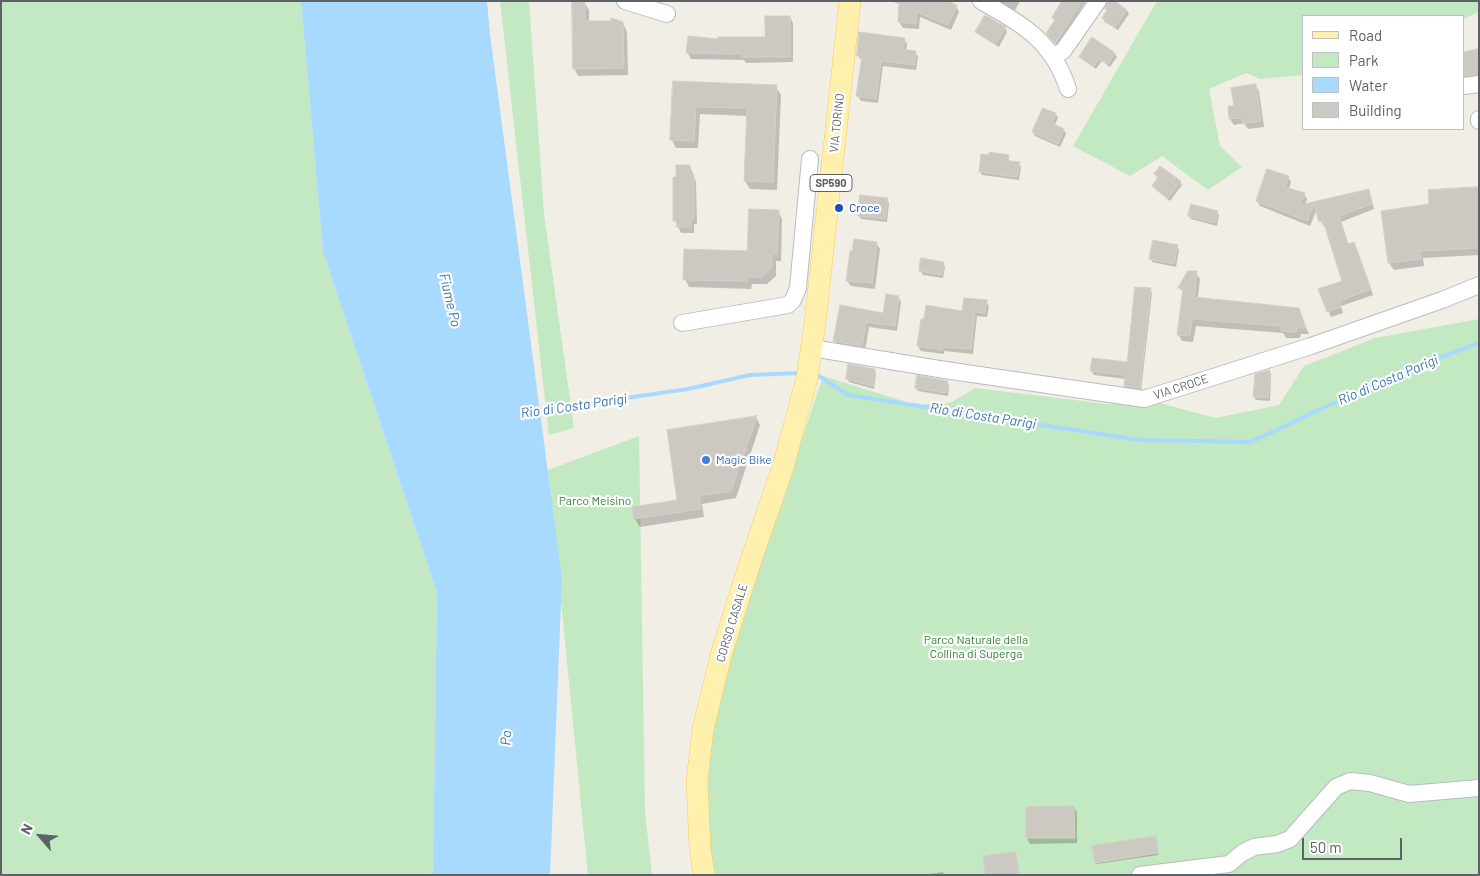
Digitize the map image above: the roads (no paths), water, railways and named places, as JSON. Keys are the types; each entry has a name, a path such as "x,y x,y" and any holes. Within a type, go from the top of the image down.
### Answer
{"main road":[{"name":"VIA TORINO","path":"810,363 850,1"},
{"name":"CORSO CASALE","path":"704,875 700,849 697,781 703,729 721,655 780,476 810,363"}],"street":[{"path":"625,1 667,14"},
{"path":"981,1 1022,25 1038,39 1053,56 1062,72 1068,90"},
{"path":"1053,56 1063,51 1098,1"},
{"path":"1465,86 1479,84"},
{"path":"682,324 756,314 788,306 793,300 798,288 810,159"},
{"path":"806,210 827,211"},
{"name":"VIA CROCE","path":"810,363 945,370 1144,398 1311,346 1479,285"},
{"path":"1140,875 1228,864 1242,853 1254,847 1277,844 1290,839 1336,787 1350,781 1370,783 1408,794 1479,788"}],"water":[{"path":"301,1 487,1 562,578 550,875 431,875 433,869 437,593 323,252"}],"waterway":[{"name":"Rio di Costa Parigi","path":"813,375 819,376 848,395 1015,421 1140,440 1251,442 1395,374 1479,343"},
{"name":"Rio di Costa Parigi","path":"537,411 688,389 750,375 802,373"}],"place":[{"name":"Croce","path":"839,208"},
{"name":"Magic Bike","path":"706,460"}],"water label":[{"name":"Fiume Po","path":"450,300"},
{"name":"Po","path":"506,738"}],"park label":[{"name":"Parco Meisino","path":"595,501"},
{"name":"Parco Naturale della Collina di Superga","path":"976,647"}]}
